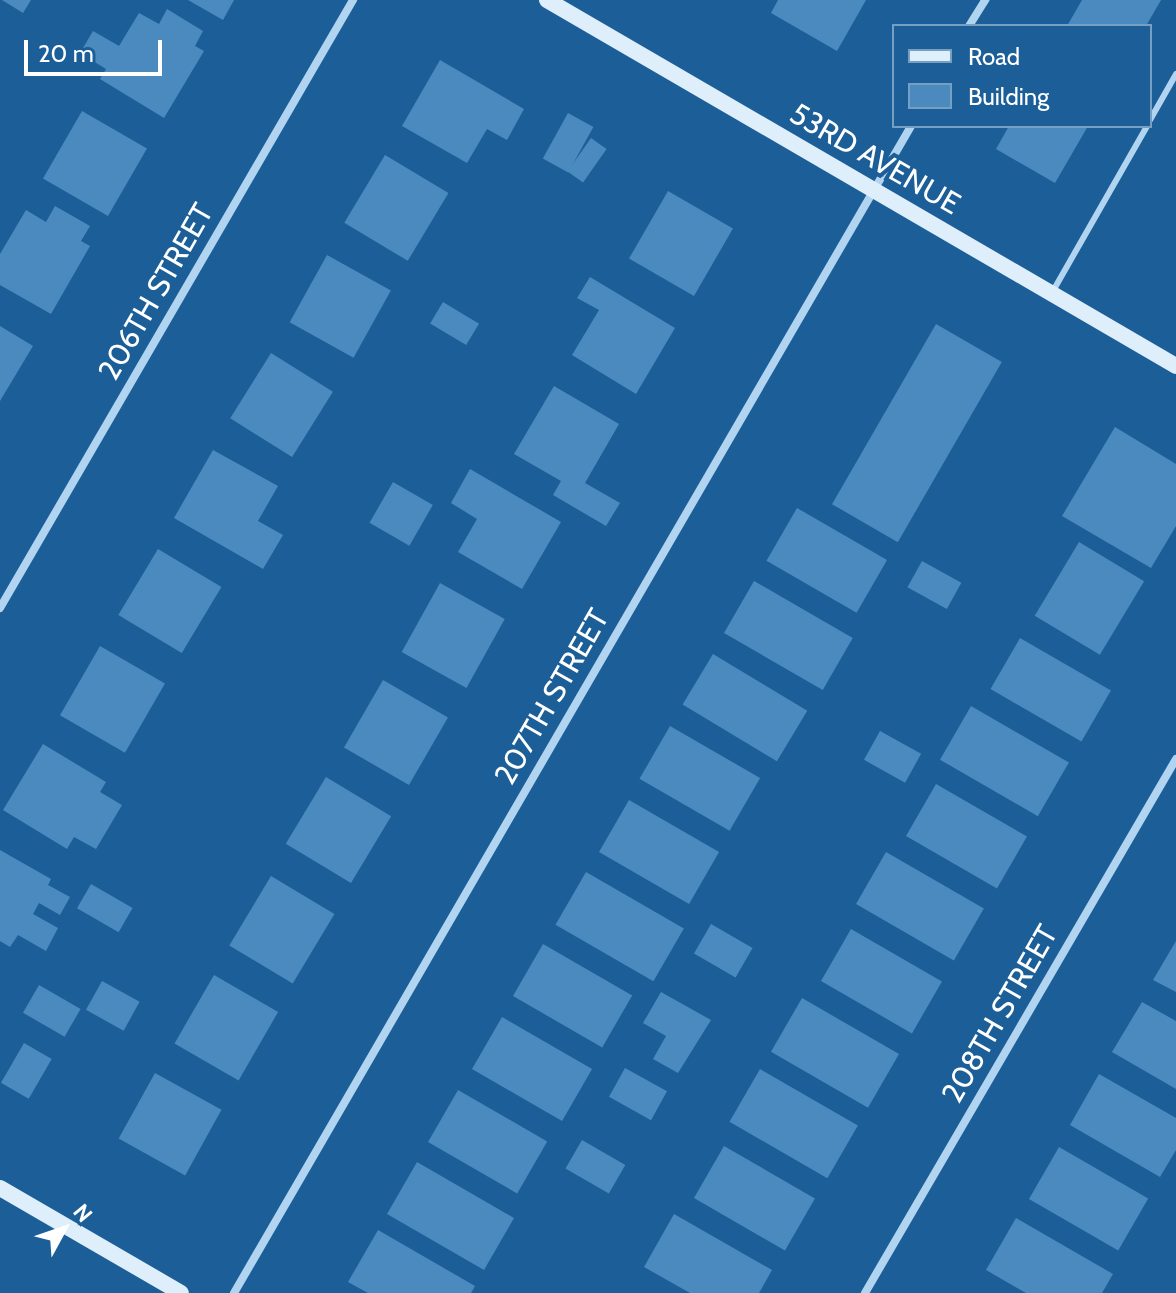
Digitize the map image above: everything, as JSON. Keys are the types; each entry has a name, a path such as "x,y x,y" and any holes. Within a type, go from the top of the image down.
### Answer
{"street":[{"name":"206TH STREET","path":"0,608 353,0"},
{"name":"53RD AVENUE","path":"547,0 1176,366"},
{"path":"970,24 985,0"},
{"name":"207TH STREET","path":"234,1293 910,128"},
{"name":"208TH STREET","path":"865,1293 1176,759"},
{"path":"0,1188 181,1293"}],"lane":[{"path":"1152,116 1176,74"},
{"path":"1052,294 1146,128"}],"building":[{"path":"2,0 31,0 23,13"},
{"path":"188,0 234,0 223,20"},
{"path":"778,0 866,0 837,51 771,13"},
{"path":"1082,0 1161,0 1147,24 1068,24"},
{"path":"167,9 203,31 195,46 204,51 164,118 100,79 106,69 80,53 93,31 119,46 139,13 159,24"},
{"path":"440,60 524,109 507,140 487,129 467,163 402,126"},
{"path":"82,111 147,148 108,216 43,179"},
{"path":"568,113 593,127 568,173 543,158"},
{"path":"1008,128 1087,128 1055,183 996,149"},
{"path":"591,138 607,149 583,182 567,172"},
{"path":"385,155 448,193 408,261 344,223"},
{"path":"668,191 733,228 694,296 629,259"},
{"path":"55,206 90,226 81,241 90,246 51,314 0,285 0,254 26,210 46,222"},
{"path":"327,255 391,290 354,358 290,322"},
{"path":"590,277 675,328 636,394 572,355 599,310 577,298"},
{"path":"443,302 479,324 466,345 430,323"},
{"path":"936,324 1002,362 898,542 832,504"},
{"path":"0,326 33,346 0,401"},
{"path":"271,353 333,392 292,457 230,418"},
{"path":"554,386 619,424 585,483 620,503 606,526 553,495 561,481 514,454"},
{"path":"1115,427 1176,464 1176,526 1151,568 1062,516"},
{"path":"213,450 278,486 258,521 283,535 263,569 174,518"},
{"path":"470,469 561,522 522,589 458,552 477,519 451,503"},
{"path":"393,482 433,505 409,546 370,523"},
{"path":"797,508 887,560 857,613 766,561"},
{"path":"1079,542 1144,581 1100,655 1035,616"},
{"path":"158,549 221,587 182,653 118,615"},
{"path":"922,561 961,583 947,609 907,587"},
{"path":"754,581 853,638 823,690 724,633"},
{"path":"440,583 505,619 466,688 402,652"},
{"path":"1020,638 1111,690 1081,742 990,689"},
{"path":"100,646 165,684 125,753 60,715"},
{"path":"713,654 807,711 777,761 683,705"},
{"path":"383,680 448,718 409,785 344,748"},
{"path":"971,706 1069,762 1038,816 940,760"},
{"path":"670,726 760,778 730,831 640,779"},
{"path":"880,731 921,754 905,783 864,760"},
{"path":"43,744 106,782 100,792 122,805 96,849 74,837 67,849 3,810"},
{"path":"326,777 391,816 351,883 286,844"},
{"path":"936,784 1027,836 997,888 906,836"},
{"path":"629,800 719,852 689,904 599,852"},
{"path":"0,850 51,879 48,885 70,897 60,915 39,903 33,914 58,928 46,951 18,935 10,947 0,941"},
{"path":"886,852 984,908 954,960 856,904"},
{"path":"586,872 684,928 653,981 556,925"},
{"path":"271,876 334,914 293,984 229,945"},
{"path":"91,884 133,908 119,932 77,908"},
{"path":"711,924 753,948 736,977 694,953"},
{"path":"851,929 942,982 912,1033 821,981"},
{"path":"1176,941 1176,992 1153,980"},
{"path":"543,944 632,996 602,1047 513,996"},
{"path":"214,975 278,1012 239,1080 175,1043"},
{"path":"102,981 140,1002 124,1031 86,1010"},
{"path":"39,985 81,1009 65,1037 23,1013"},
{"path":"661,992 711,1020 678,1073 653,1059 666,1036 643,1023"},
{"path":"802,998 899,1054 868,1108 771,1052"},
{"path":"1142,1002 1176,1021 1176,1089 1112,1052"},
{"path":"502,1017 592,1069 562,1121 472,1069"},
{"path":"24,1043 52,1059 29,1099 1,1083"},
{"path":"625,1068 667,1091 651,1120 609,1097"},
{"path":"760,1069 858,1126 827,1178 730,1122"},
{"path":"155,1073 221,1110 185,1175 119,1139"},
{"path":"1099,1074 1176,1118 1176,1150 1160,1177 1070,1125"},
{"path":"458,1090 547,1142 517,1193 428,1142"},
{"path":"582,1140 625,1165 609,1194 566,1169"},
{"path":"724,1146 815,1198 785,1250 694,1198"},
{"path":"1059,1147 1148,1198 1118,1250 1029,1199"},
{"path":"417,1162 514,1218 484,1270 387,1214"},
{"path":"674,1214 772,1270 759,1293 690,1293 644,1267"},
{"path":"1016,1218 1113,1274 1102,1293 1026,1293 986,1270"},
{"path":"378,1230 475,1286 471,1293 368,1293 348,1282"}]}
